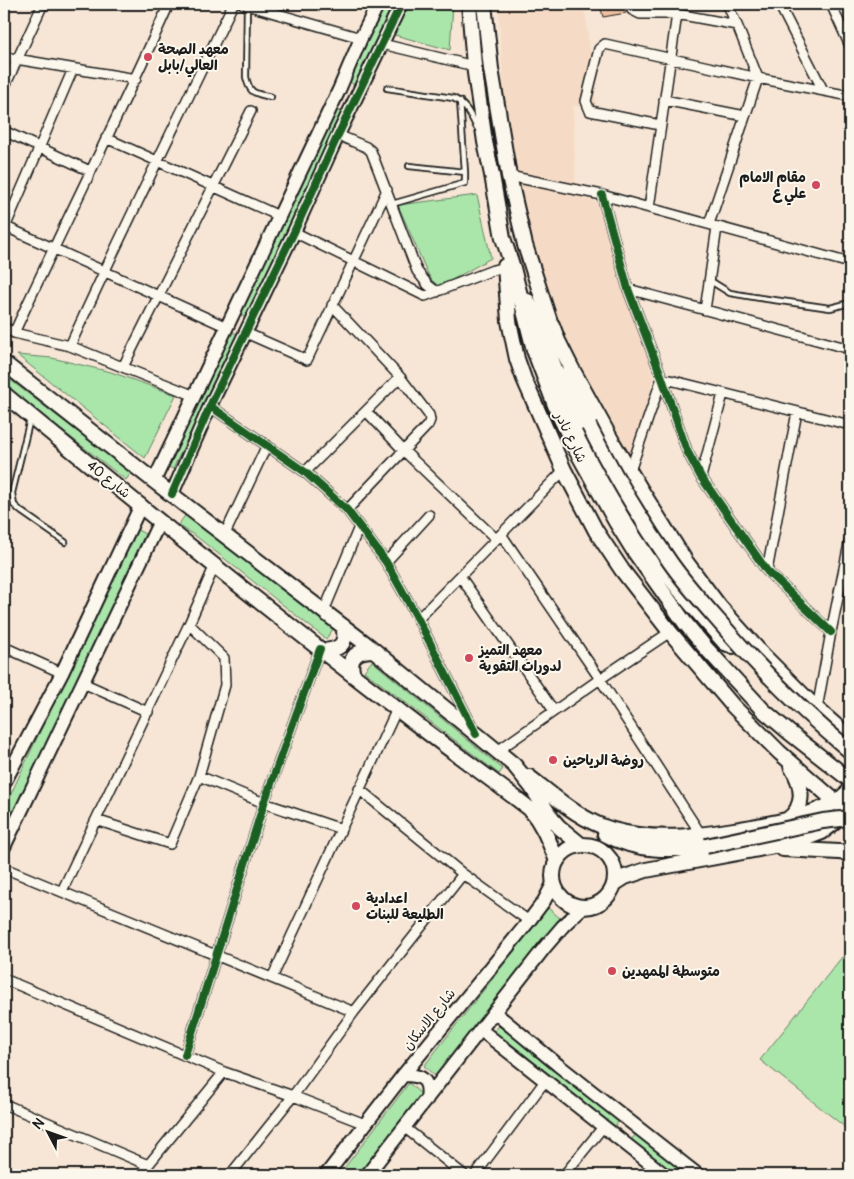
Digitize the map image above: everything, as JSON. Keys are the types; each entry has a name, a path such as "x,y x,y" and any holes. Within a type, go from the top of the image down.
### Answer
{"main road":[{"path":"469,4 474,66 485,142 503,238 510,266 534,315 559,382 578,425 617,498 668,575 728,645 736,645 742,639 737,626"},
{"name":"شارع نادر","path":"484,4 491,69 509,176 525,245 567,373 589,426 628,498 671,563 698,599 784,691 850,751"},
{"path":"510,266 510,321 517,359 564,470 596,531 622,570 670,632 733,706 788,760 799,782 801,793 798,808 789,819 782,822"},
{"name":"شارع نادر","path":"510,266 534,350 558,413 602,498 634,551 685,623 763,710 850,780"},
{"path":"552,325 571,367 630,471 686,562 761,653 834,725 850,736"},
{"name":"شارع 40","path":"4,363 374,650 514,765"},
{"name":"شارع 40","path":"4,398 31,416 397,710 530,809 545,831 557,861"},
{"path":"42,425 43,414 46,410 57,405"},
{"path":"321,650 334,650 340,646 345,636 343,626"},
{"path":"353,674 351,669 355,655 362,651 374,650"},
{"path":"779,752 848,807"},
{"path":"514,765 600,831 624,844 648,848 673,849 811,813 848,807"},
{"path":"514,765 552,820 581,845"},
{"path":"614,884 625,877 646,870 796,842 822,832 836,822 848,807 850,790"},
{"path":"704,841 824,821 848,807"},
{"path":"581,845 591,845 600,849 613,864 615,874 614,884 609,893 593,905 573,904 564,899 557,891 554,882 553,875 557,861 562,853 581,845"},
{"path":"763,849 850,853"}],"street":[{"path":"4,88 43,4"},
{"path":"14,332 53,247 136,79 169,4"},
{"path":"70,346 104,271 233,4"},
{"path":"245,4 361,38"},
{"path":"154,481 378,4"},
{"path":"172,494 210,406 401,4"},
{"path":"631,4 632,10 640,14 677,14 737,25"},
{"path":"705,310 713,225 758,78 737,25 726,4"},
{"path":"779,4 823,90"},
{"path":"831,4 850,46"},
{"path":"649,208 677,14"},
{"path":"382,44 474,66"},
{"path":"660,125 590,111 586,101 599,49 605,44 850,96"},
{"path":"4,57 136,79"},
{"path":"73,69 4,228 53,247 158,296 230,322 240,323 307,360 387,190"},
{"path":"342,82 350,89 361,88"},
{"path":"664,100 745,116"},
{"path":"332,105 342,106 349,114"},
{"path":"123,367 251,111"},
{"path":"4,131 90,171"},
{"path":"338,135 371,151 417,271 428,286 437,292"},
{"path":"106,138 279,216"},
{"path":"509,176 602,195 850,263"},
{"path":"602,195 628,289 687,451 701,477 768,571 831,632"},
{"path":"294,232 425,296 493,270 510,266"},
{"path":"628,289 850,349"},
{"path":"332,305 400,377 429,415 430,420 428,425 347,510"},
{"path":"4,328 70,346 195,396"},
{"path":"305,472 400,377"},
{"path":"662,378 850,425"},
{"path":"630,471 662,378"},
{"path":"701,477 723,394"},
{"path":"210,406 305,472 347,510 386,562 476,734"},
{"path":"366,411 404,451 499,537 600,679 704,841"},
{"path":"768,571 796,412"},
{"path":"225,534 267,446"},
{"path":"418,620 564,470"},
{"path":"4,783 62,673 141,505"},
{"path":"386,562 429,515"},
{"path":"4,847 160,521"},
{"path":"324,611 359,527"},
{"path":"817,709 850,539"},
{"path":"62,891 190,624 215,565"},
{"path":"460,576 554,711"},
{"path":"96,820 170,844 199,776 225,685 224,658 190,624"},
{"path":"496,752 670,632"},
{"path":"4,647 62,673"},
{"path":"185,1055 264,803 321,650"},
{"path":"83,683 148,712"},
{"path":"272,978 397,710"},
{"path":"199,776 264,803 341,829"},
{"path":"359,789 463,874 529,921"},
{"path":"4,868 354,1012"},
{"path":"230,1175 293,1096 354,1012 463,874"},
{"name":"شارع الاسكان","path":"326,1175 403,1075 529,921 544,901 554,882"},
{"path":"371,1174 404,1127 549,942 583,906"},
{"path":"4,978 224,1072 365,1124"},
{"path":"494,1012 698,1175"},
{"path":"480,1030 664,1175"},
{"path":"140,1175 224,1072"},
{"path":"403,1075 417,1076 425,1080 428,1087 427,1099"},
{"path":"475,1175 545,1081"},
{"path":"4,1104 148,1165"},
{"path":"618,1139 631,1122"},
{"path":"404,1127 464,1175"},
{"path":"564,1175 603,1127"}],"lane":[{"path":"245,4 246,77 248,87 253,92 271,97"},
{"path":"387,88 445,96 460,101 468,111 485,142"},
{"path":"392,204 465,183 460,101"},
{"path":"409,166 465,172"},
{"path":"709,280 730,293 760,298 830,308 850,303"},
{"path":"31,416 12,493 14,505 64,542"}],"shaded area":[{"path":"498,4 577,4 585,12 597,109 573,106 576,195 611,207 653,379 630,474 554,316 507,146"}],"green space":[{"path":"386,4 395,4 355,86 349,81"},
{"path":"409,4 453,4 450,50 391,34"},
{"path":"336,110 343,112 245,317 235,313"},
{"path":"477,195 491,258 436,289 398,205"},
{"path":"225,329 237,334 173,469 164,465"},
{"path":"17,355 52,358 111,372 176,395 145,458"},
{"path":"4,375 131,473 126,480 4,386"},
{"path":"187,513 333,629 326,639 197,537 178,525"},
{"path":"134,528 145,534 4,839 4,809"},
{"path":"372,661 503,769 499,774 364,671"},
{"path":"548,908 560,918 436,1077 424,1066"},
{"path":"842,957 850,964 850,1131 760,1060"},
{"path":"499,1026 619,1121 613,1128 493,1032"},
{"path":"409,1083 422,1095 360,1175 339,1175"},
{"path":"636,1134 689,1175 674,1175 630,1141"}],"building":[{"path":"600,4 625,4 626,13 603,17"}],"cycle path":[{"path":"172,494 210,406 401,4"},
{"path":"602,195 628,289 687,451 701,477 767,571 831,632"},
{"path":"210,406 305,472 347,510 386,562 418,619 476,734"},
{"path":"185,1055 264,803 320,649"}],"place":[{"name":"معهد الصحة العالي/بابل","path":"148,57"},
{"name":"مقام الامام علي ع","path":"816,185"},
{"name":"معهد التميز لدورات التقوية","path":"469,658"},
{"name":"روضة الرياحين","path":"553,760"},
{"name":"اعدادية الطليعة للبنات","path":"356,906"},
{"name":"متوسطة الممهدين","path":"612,971"}]}
